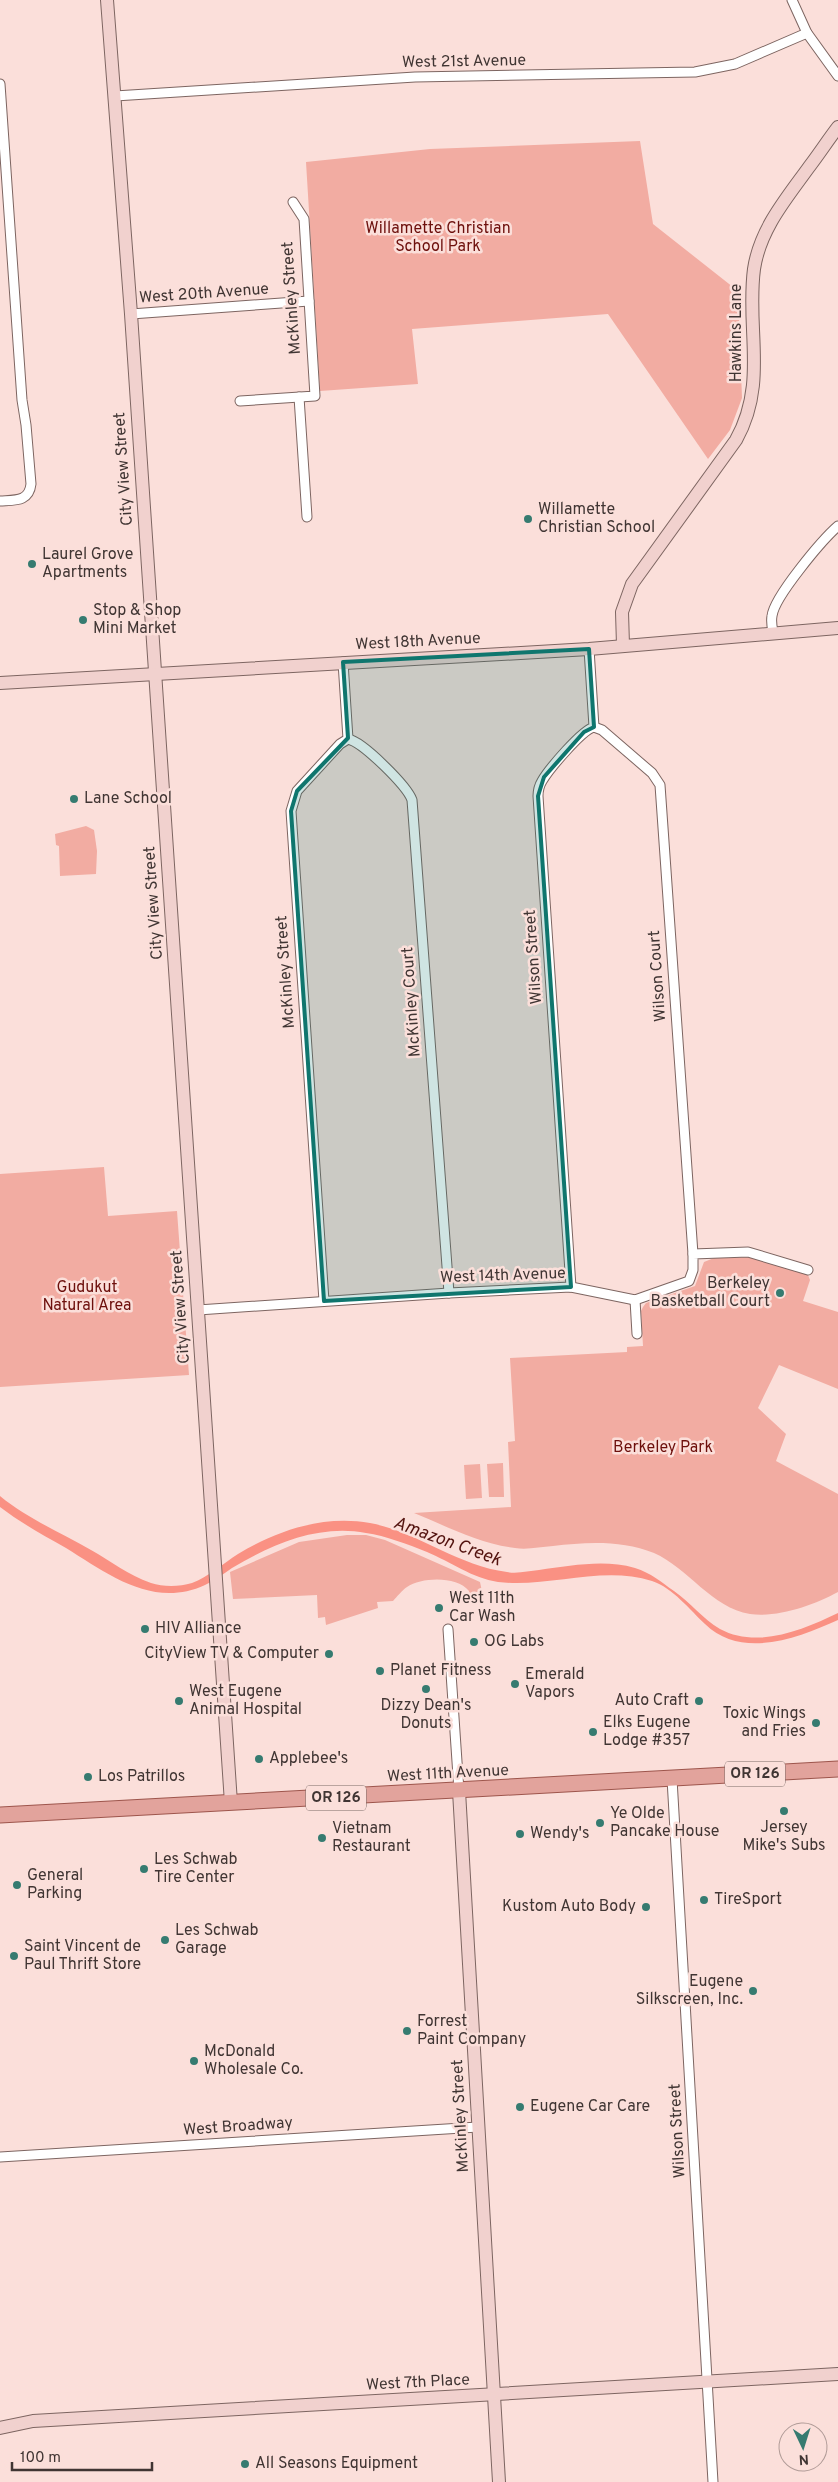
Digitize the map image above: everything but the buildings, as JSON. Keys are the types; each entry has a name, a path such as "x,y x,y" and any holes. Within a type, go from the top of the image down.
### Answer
{"main road":[{"name":"West 11th Avenue","path":"0,1815 838,1769"}],"street":[{"name":"City View Street","path":"107,0 231,1803"},
{"path":"792,0 807,33 838,76"},
{"name":"West 21st Avenue","path":"115,96 399,78 696,72 735,64 807,33"},
{"path":"0,84 22,400 31,484 28,496 17,500 0,501"},
{"name":"Hawkins Lane","path":"623,645 622,612 632,584 736,440 748,416 755,375 753,281 756,258 764,233 838,127"},
{"name":"McKinley Street","path":"293,202 304,219 315,396 298,397"},
{"name":"West 20th Avenue","path":"130,314 309,301"},
{"path":"240,401 298,397 307,517"},
{"path":"772,632 772,616 780,598 822,541 838,526"},
{"name":"West 18th Avenue","path":"0,683 589,648 838,628"},
{"path":"589,648 594,727"},
{"path":"343,662 348,739"},
{"name":"Wilson Court","path":"594,727 602,730 652,772 661,790 693,1254"},
{"name":"Wilson Street","path":"571,1287 538,796 539,787 544,777 584,732 594,727"},
{"name":"McKinley Street","path":"324,1301 291,810 297,791 340,744 348,739"},
{"name":"McKinley Court","path":"348,739 358,744 405,786 412,800 449,1292"},
{"path":"637,1334 635,1300 689,1281 694,1270 693,1254 748,1252 808,1270"},
{"name":"West 14th Avenue","path":"198,1310 449,1292 571,1287 635,1300"},
{"name":"McKinley Street","path":"448,1629 499,2482"},
{"name":"Wilson Street","path":"672,1779 713,2482"},
{"name":"West Broadway","path":"0,2157 478,2127"},
{"name":"West 7th Place","path":"0,2428 33,2421 838,2374"}],"highlighted area":[{"path":"589,649 594,727 584,732 544,777 538,796 571,1287 324,1301 291,811 297,791 348,738 343,662"}],"green space":[{"name":"Willamette Christian School Park","path":"640,141 653,224 738,291 742,398 730,430 708,459 608,314 412,329 418,384 320,391 306,162 430,149"},
{"path":"86,826 94,830 97,851 96,874 60,876 59,846 56,845 55,834"},
{"name":"Gudukut Natural Area","path":"104,1167 108,1216 177,1211 189,1375 0,1387 0,1174"},
{"name":"Berkeley Park","path":"751,1257 808,1275 810,1280 803,1301 838,1312 838,1389 779,1365 758,1408 786,1434 776,1461 838,1494 838,1592 784,1612 761,1615 750,1614 724,1604 678,1568 654,1553 642,1549 604,1543 529,1549 502,1546 476,1539 414,1513 511,1507 508,1442 515,1441 510,1358 627,1352 627,1347 643,1346 641,1311 646,1303 695,1286 704,1262 714,1258"},
{"path":"503,1463 504,1497 489,1497 487,1464"},
{"path":"480,1464 482,1498 466,1499 464,1465"},
{"path":"347,1535 366,1535 385,1540 480,1582 484,1601 470,1601 469,1591 464,1586 456,1583 439,1580 421,1581 407,1587 393,1601 377,1602 378,1608 326,1625 325,1617 318,1618 317,1595 233,1599 230,1572 299,1542"}],"shaded area":[{"path":"0,1496 33,1518 127,1572 151,1583 166,1586 192,1583 216,1570 253,1545 301,1526 335,1521 352,1521 388,1527 472,1563 489,1569 507,1572 519,1573 575,1565 599,1564 623,1565 635,1568 651,1575 686,1600 714,1625 734,1635 764,1637 780,1635 795,1631 838,1613 838,1620 788,1639 753,1643 736,1641 720,1635 705,1624 674,1594 652,1581 614,1575 537,1582 498,1582 479,1577 427,1552 397,1541 374,1534 348,1531 331,1531 296,1538 247,1559 205,1585 186,1591 167,1593 149,1591 132,1585 98,1568 24,1524 0,1507"}],"place":[{"name":"Willamette Christian School","path":"528,519"},
{"name":"Laurel Grove Apartments","path":"32,564"},
{"name":"Stop & Shop Mini Market","path":"83,620"},
{"name":"Lane School","path":"74,799"},
{"name":"Berkeley Basketball Court","path":"780,1293"},
{"name":"West 11th Car Wash","path":"439,1608"},
{"name":"HIV Alliance","path":"145,1629"},
{"name":"OG Labs","path":"474,1642"},
{"name":"CityView TV & Computer","path":"329,1654"},
{"name":"Planet Fitness","path":"380,1671"},
{"name":"Emerald Vapors","path":"515,1684"},
{"name":"Dizzy Dean's Donuts","path":"426,1689"},
{"name":"West Eugene Animal Hospital","path":"179,1701"},
{"name":"Auto Craft","path":"699,1701"},
{"name":"Toxic Wings and Fries","path":"816,1723"},
{"name":"Elks Eugene Lodge #357","path":"593,1732"},
{"name":"Applebee's","path":"259,1759"},
{"name":"Los Patrillos","path":"88,1777"},
{"name":"Jersey Mike's Subs","path":"784,1811"},
{"name":"Ye Olde Pancake House","path":"600,1823"},
{"name":"Wendy's","path":"520,1834"},
{"name":"Vietnam Restaurant","path":"322,1838"},
{"name":"Les Schwab Tire Center","path":"144,1869"},
{"name":"General Parking","path":"17,1885"},
{"name":"TireSport","path":"704,1900"},
{"name":"Kustom Auto Body","path":"646,1907"},
{"name":"Les Schwab Garage","path":"165,1940"},
{"name":"Saint Vincent de Paul Thrift Store","path":"14,1956"},
{"name":"Eugene Silkscreen, Inc.","path":"753,1991"},
{"name":"Forrest Paint Company","path":"407,2031"},
{"name":"McDonald Wholesale Co.","path":"194,2061"},
{"name":"Eugene Car Care","path":"520,2107"},
{"name":"All Seasons Equipment","path":"245,2464"}],"water label":[{"name":"Amazon Creek","path":"447,1542"}]}
